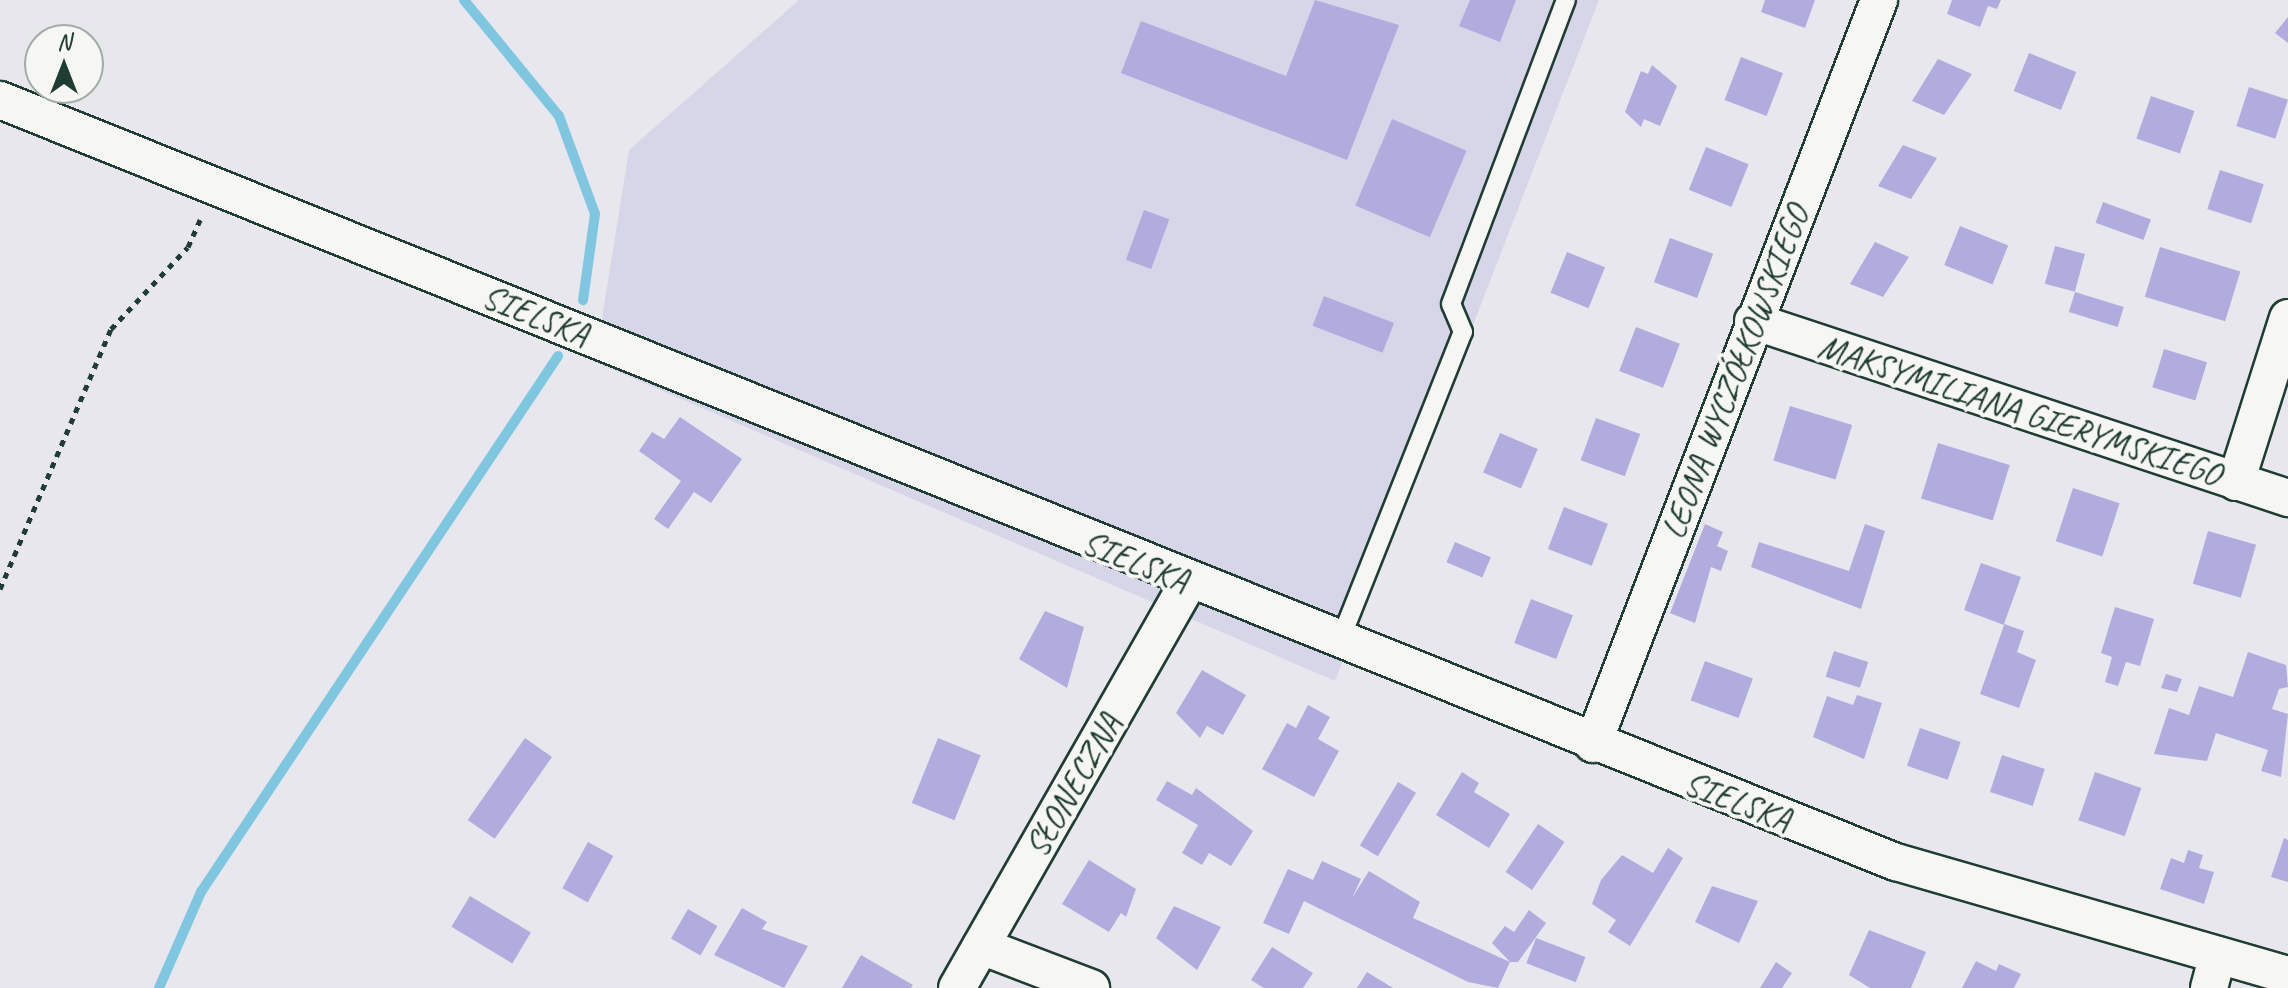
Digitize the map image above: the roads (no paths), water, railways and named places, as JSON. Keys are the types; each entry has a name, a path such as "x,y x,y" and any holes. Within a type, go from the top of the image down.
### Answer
{"street":[{"name":"LEONA WYCZÓŁKOWSKIEGO","path":"1593,744 1753,321 1879,0"},
{"name":"SIELSKA","path":"0,100 1188,583 1896,862 2213,972 2288,975"},
{"path":"2236,482 2288,318"},
{"name":"MAKSYMILIANA GIERYMSKIEGO","path":"1753,321 2288,498"},
{"name":"SŁONECZNA","path":"957,988 1188,583"},
{"path":"981,946 1091,988"}],"lane":[{"path":"1339,643 1463,332 1451,304 1566,0"}],"waterway":[{"path":"464,0 559,116 595,214 583,300"},
{"path":"159,988 201,892 558,356"}]}
